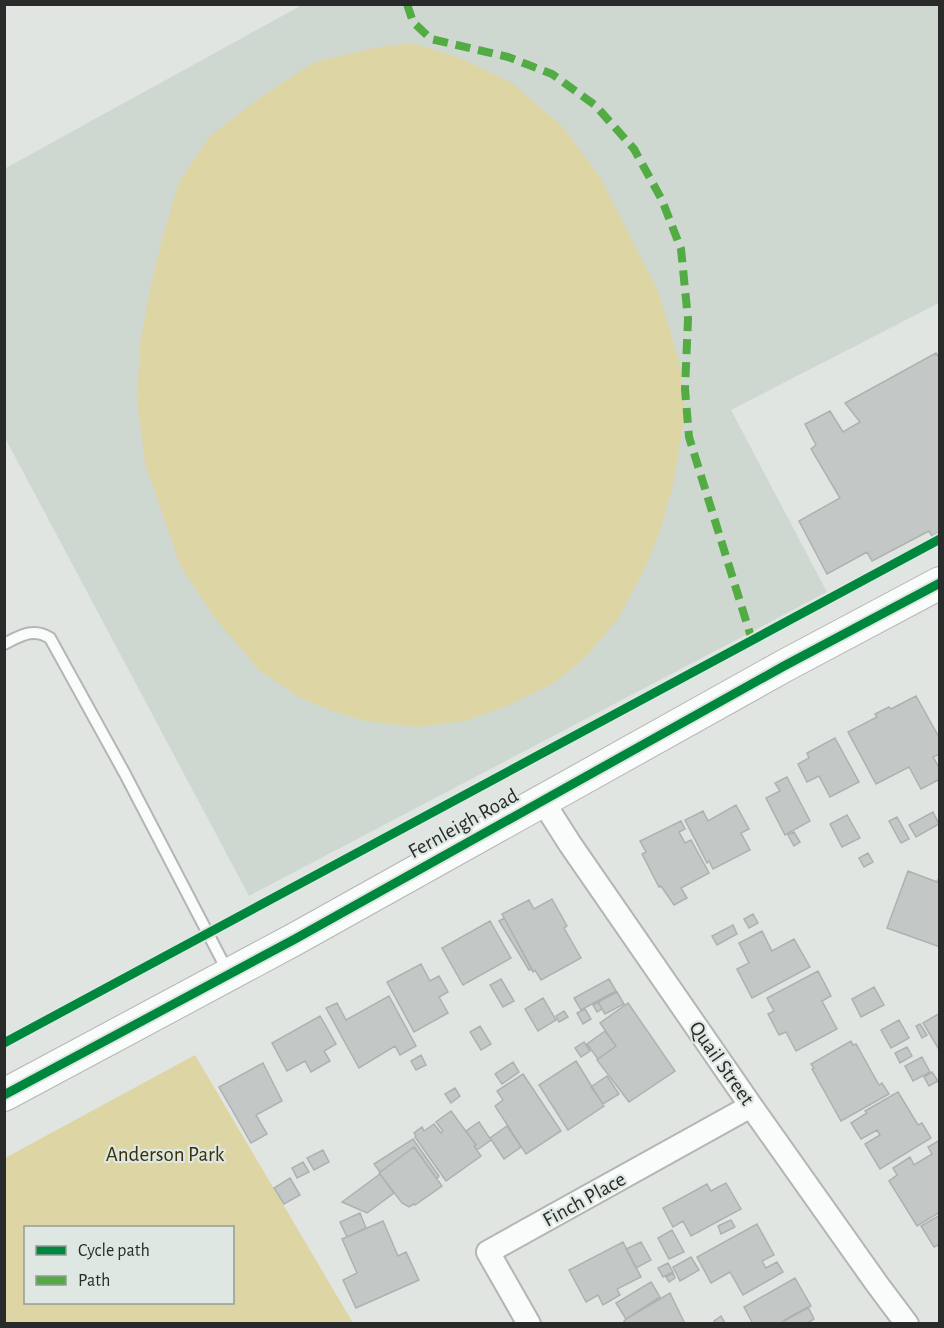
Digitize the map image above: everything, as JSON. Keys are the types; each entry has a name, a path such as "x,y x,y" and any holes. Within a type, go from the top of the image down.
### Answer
{"street":[{"name":"Fernleigh Road","path":"4,1095 229,974 939,582"},
{"name":"Quail Street","path":"542,800 570,844 752,1106 907,1323"},
{"name":"Finch Place","path":"529,1323 488,1252 752,1106"}],"lane":[{"path":"4,644 34,632 43,633 50,638 229,974"}],"shaded area":[{"path":"302,5 939,5 939,303 731,410 827,592 249,896 5,438 4,169"}],"green space":[{"path":"412,43 456,56 512,83 563,127 600,177 658,291 680,365 685,413 674,481 661,528 647,564 618,619 581,662 552,684 507,706 465,721 417,727 365,721 329,710 299,697 260,671 215,618 180,565 145,463 137,400 140,343 163,236 179,182 209,137 262,96 315,62 373,48"},
{"name":"Anderson Park","path":"195,1055 353,1323 5,1323 5,1158"}],"building":[{"path":"936,353 940,359 940,532 932,536 929,531 872,561 867,552 827,574 799,521 840,498 811,449 816,445 805,424 830,411 843,432 860,422 845,403"},
{"path":"916,696 940,739 940,754 933,757 940,769 940,779 921,789 909,767 876,784 848,732 877,717 875,714 889,707 891,709"},
{"path":"835,738 859,782 830,797 819,776 807,782 798,764 809,758 807,753"},
{"path":"787,777 810,821 785,835 766,798 780,791 775,783"},
{"path":"736,805 749,829 741,833 750,850 713,869 709,861 707,863 685,820 703,811 708,821"},
{"path":"933,812 939,824 916,837 909,825"},
{"path":"847,815 860,838 842,847 830,824"},
{"path":"897,817 909,839 901,843 889,821"},
{"path":"681,821 685,829 679,832 685,843 691,840 709,873 681,888 687,898 674,905 661,886 659,887 642,854 646,852 640,841"},
{"path":"794,832 800,842 794,846 788,835"},
{"path":"868,853 873,862 864,867 859,858"},
{"path":"908,871 937,882 940,875 940,947 887,928"},
{"path":"552,899 567,926 564,928 581,958 541,980 535,970 533,972 502,914 529,900 534,909"},
{"path":"753,914 758,923 749,928 744,919"},
{"path":"504,918 532,969 529,970 499,921"},
{"path":"490,921 511,958 463,985 442,948"},
{"path":"733,925 737,934 717,945 712,936"},
{"path":"762,931 772,951 794,939 810,967 752,998 737,969 749,963 739,943"},
{"path":"421,964 430,981 439,976 448,992 439,997 448,1013 414,1032 387,982"},
{"path":"818,971 831,996 822,1001 837,1029 796,1051 786,1032 779,1035 768,1014 774,1011 767,998"},
{"path":"501,979 514,1001 503,1007 490,985"},
{"path":"609,979 616,991 581,1010 574,998"},
{"path":"874,987 884,1005 861,1017 852,999"},
{"path":"617,992 624,1004 605,1014 598,1002"},
{"path":"389,996 416,1046 400,1055 395,1046 359,1068 326,1008 337,1003 346,1020"},
{"path":"543,998 556,1020 538,1031 525,1009"},
{"path":"598,1002 602,1009 597,1012 593,1005"},
{"path":"628,1003 675,1071 629,1102 597,1060 616,1046 600,1023"},
{"path":"585,1009 591,1019 583,1024 577,1013"},
{"path":"564,1011 568,1017 559,1022 556,1016"},
{"path":"940,1013 940,1051 923,1023"},
{"path":"320,1016 336,1044 324,1051 330,1061 311,1072 305,1061 287,1071 272,1043"},
{"path":"899,1020 909,1038 891,1048 881,1030"},
{"path":"920,1024 927,1035 922,1038 916,1026"},
{"path":"480,1026 491,1044 481,1050 470,1032"},
{"path":"605,1031 616,1046 598,1059 587,1044"},
{"path":"851,1041 853,1045 856,1044 879,1085 882,1083 889,1094 841,1121 811,1064"},
{"path":"584,1042 590,1051 581,1057 575,1048"},
{"path":"907,1047 912,1056 900,1063 895,1053"},
{"path":"421,1055 426,1065 416,1070 411,1061"},
{"path":"922,1057 930,1072 913,1081 905,1066"},
{"path":"576,1061 604,1106 568,1130 539,1085"},
{"path":"513,1062 519,1072 502,1084 495,1074"},
{"path":"263,1063 282,1101 256,1115 267,1134 251,1143 219,1087"},
{"path":"932,1072 938,1081 929,1086 924,1077"},
{"path":"523,1074 561,1131 526,1154 495,1106 503,1100 497,1091"},
{"path":"607,1076 619,1094 603,1104 591,1087"},
{"path":"455,1088 460,1096 451,1103 445,1094"},
{"path":"898,1092 918,1125 922,1123 931,1138 880,1169 865,1144 880,1135 877,1130 861,1139 851,1123 867,1113 865,1111"},
{"path":"451,1111 476,1145 474,1146 481,1156 446,1181 414,1133 422,1127 424,1131 434,1124 441,1133 443,1131 436,1122"},
{"path":"479,1122 491,1140 477,1150 466,1131"},
{"path":"507,1126 521,1147 504,1159 490,1138"},
{"path":"413,1139 439,1176 437,1179 414,1147 380,1172 374,1164"},
{"path":"940,1140 940,1212 917,1226 889,1181 897,1175 893,1168 910,1157 914,1165 932,1154 928,1147"},
{"path":"414,1147 442,1186 409,1207 402,1203 379,1173"},
{"path":"323,1150 329,1162 314,1170 307,1158"},
{"path":"303,1162 309,1172 297,1178 292,1168"},
{"path":"380,1174 394,1193 367,1213 342,1202"},
{"path":"290,1178 300,1195 284,1204 274,1188"},
{"path":"726,1183 741,1209 691,1236 683,1221 673,1227 663,1208 707,1184 711,1191"},
{"path":"360,1213 366,1228 347,1237 340,1222"},
{"path":"940,1215 940,1244 934,1247 921,1226"},
{"path":"731,1220 735,1227 721,1234 718,1226"},
{"path":"383,1221 398,1256 406,1252 419,1280 356,1308 343,1280 357,1273 342,1239"},
{"path":"757,1224 774,1255 762,1261 766,1268 777,1262 783,1272 743,1295 730,1272 711,1283 697,1257"},
{"path":"672,1230 684,1252 669,1259 658,1238"},
{"path":"623,1242 641,1277 617,1289 620,1295 603,1305 598,1295 586,1302 569,1270"},
{"path":"641,1242 651,1260 636,1268 626,1249"},
{"path":"691,1257 699,1270 680,1281 673,1267"},
{"path":"668,1263 673,1272 663,1277 658,1268"},
{"path":"673,1273 675,1278 669,1282 666,1277"},
{"path":"795,1278 811,1306 779,1324 753,1324 744,1307"},
{"path":"651,1282 660,1297 626,1319 616,1303"},
{"path":"670,1293 685,1324 626,1324 624,1321 626,1319"},
{"path":"808,1307 814,1319 806,1324 786,1324 784,1320"},
{"path":"721,1316 725,1323 716,1324 714,1321"}],"marked path":[{"path":"407,4 413,22 431,39 508,57 552,74 595,105 634,149 662,200 681,249 688,319 685,389 689,437 752,640"}],"cycle path":[{"path":"4,1043 940,539"},
{"path":"4,1095 295,939 784,666 940,583"}]}
